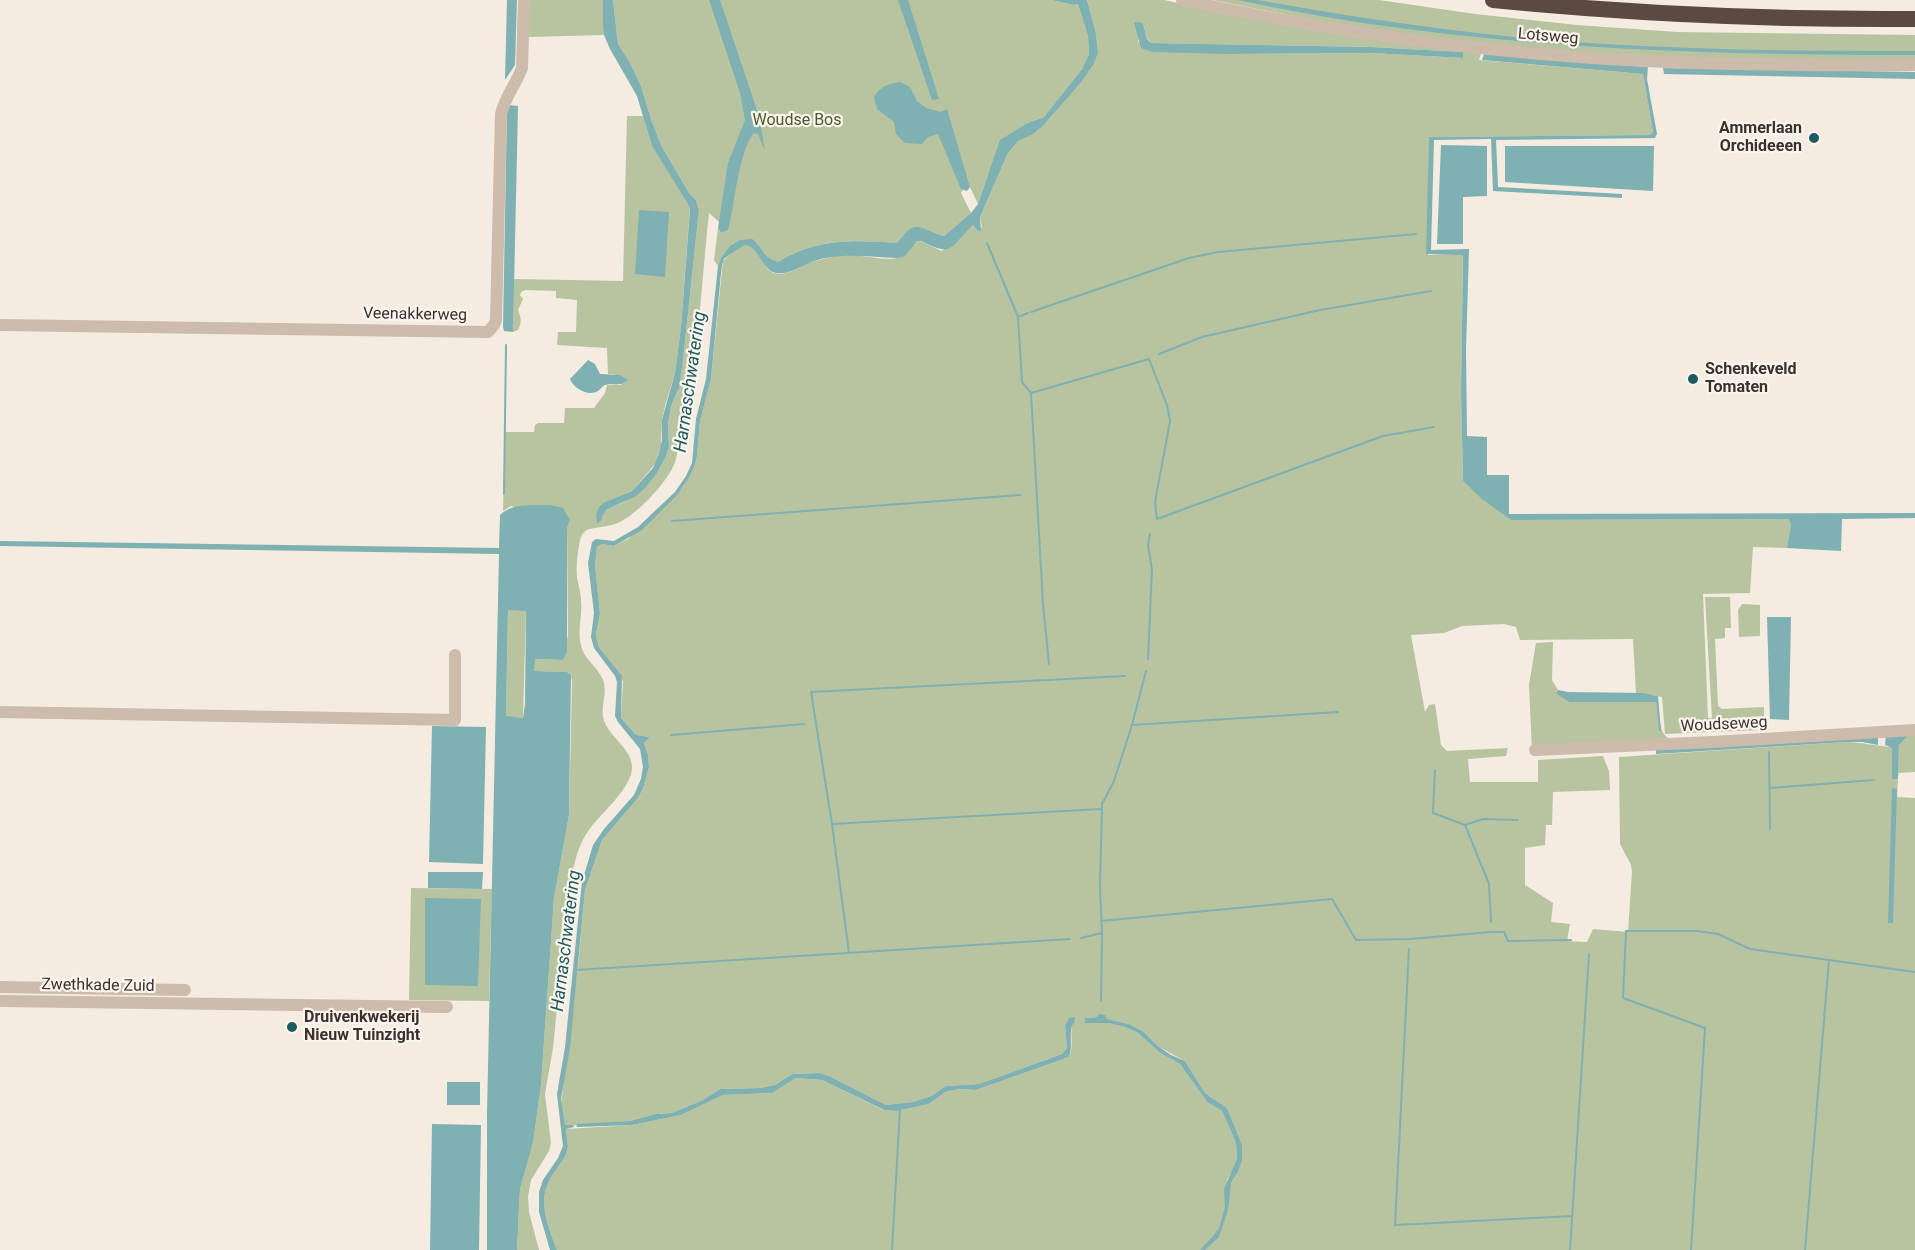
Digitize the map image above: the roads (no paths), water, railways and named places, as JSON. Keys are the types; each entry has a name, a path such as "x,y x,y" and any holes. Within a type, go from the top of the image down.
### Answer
{"highway":[{"path":"1493,0 1650,13 1915,19"}],"street":[{"name":"Veenakkerweg","path":"0,325 488,332 496,320 501,114 504,101 522,68 524,0"},
{"name":"Lotsweg","path":"1182,0 1310,26 1475,47 1590,58 1671,62 1915,65"},
{"path":"0,712 455,720 455,655"},
{"name":"Woudseweg","path":"1535,750 1915,730"},
{"name":"Zwethkade Zuid","path":"0,987 185,990"},
{"name":"Zwethkade Zuid","path":"0,1001 447,1006"}],"water":[{"path":"507,0 517,0 515,65 505,80"},
{"path":"603,0 613,0 618,44 641,86 661,145 689,193 696,200 699,210 679,388 671,406 668,424 669,448 657,473 645,488 636,496 606,510 602,520 597,523 596,514 599,507 605,502 632,491 653,468 659,454 662,420 675,373 681,327 690,209 652,146 637,96 604,35"},
{"path":"709,0 720,0 759,116 765,151 758,134 754,133 744,153 728,230 721,233 718,228 728,163 745,120 740,93"},
{"path":"898,0 908,0 939,99 932,100"},
{"path":"1051,0 1087,0 1096,33 1098,53 1082,81 1043,126 1032,135 1018,141 1008,153 980,217 981,231 973,225 951,248 940,249 917,241 905,256 898,258 829,257 784,273 771,271 756,252 748,246 743,246 725,258 721,273 711,379 700,421 695,465 677,495 642,530 614,546 602,544 597,547 595,565 600,614 597,641 600,649 622,676 621,718 636,735 650,737 644,743 649,767 643,789 637,799 602,840 585,890 570,1048 561,1099 565,1125 574,1127 566,1129 568,1147 566,1154 551,1177 545,1193 546,1218 557,1250 550,1250 539,1212 539,1192 543,1180 563,1146 557,1094 565,1047 582,882 593,845 634,795 643,767 640,749 615,716 617,682 615,676 594,648 591,637 594,613 588,563 592,542 596,539 614,541 638,527 675,492 686,476 692,463 696,419 706,379 718,266 730,246 740,240 752,239 765,255 778,262 807,248 836,242 897,243 904,234 915,227 944,236 978,204 1000,140 1026,124 1044,117 1082,69 1089,54 1088,36 1078,4"},
{"path":"1238,0 1257,0 1370,19 1522,38 1738,49 1915,51 1915,55 1745,53 1575,46 1406,29"},
{"path":"1134,22 1143,23 1147,39 1151,43 1371,47 1463,52 1463,58 1371,53 1152,52 1141,48"},
{"path":"1484,54 1648,67 1647,79 1657,134 1655,138 1496,140 1498,187 1622,194 1622,198 1493,191 1491,139 1434,140 1431,250 1469,249 1466,350 1467,436 1487,437 1487,475 1509,475 1509,514 1915,513 1915,518 1842,519 1841,551 1787,548 1791,524 1789,519 1511,520 1482,499 1463,481 1461,393 1463,255 1426,254 1429,137 1650,135 1653,132 1643,74 1482,60"},
{"path":"1663,68 1915,72 1915,79 1664,74"},
{"path":"900,82 910,87 917,101 926,108 941,112 947,109 970,187 967,191 961,189 938,134 928,137 922,144 905,143 896,134 894,122 877,109 874,97 879,90"},
{"path":"509,105 518,106 513,332 504,331 503,327 507,107"},
{"path":"1441,145 1487,146 1487,196 1463,197 1463,244 1437,244"},
{"path":"1505,146 1654,146 1653,191 1505,182"},
{"path":"639,210 669,212 665,277 635,274"},
{"path":"588,360 595,364 600,374 620,375 628,380 620,384 605,385 594,393 581,391 570,379"},
{"path":"550,505 563,508 570,520 567,527 567,652 563,660 535,659 534,671 567,672 571,675 569,815 554,898 541,1085 533,1143 520,1189 517,1250 487,1250 487,1113 499,554 0,546 0,541 499,548 500,515 517,506","holes":["508,610 526,611 525,704 523,718 506,716"]},
{"path":"1767,617 1791,617 1789,720 1770,719"},
{"path":"1558,690 1644,693 1656,696 1658,702 1569,702 1556,693"},
{"path":"432,726 486,727 483,864 429,862"},
{"path":"1878,735 1878,745 1845,742 1656,754 1656,749"},
{"path":"1886,735 1908,736 1899,745 1898,779 1892,779 1892,748 1885,745"},
{"path":"1892,788 1897,789 1893,923 1888,923"},
{"path":"428,872 483,872 482,889 428,888"},
{"path":"425,898 481,899 478,986 425,985"},
{"path":"1099,1014 1105,1015 1107,1019 1129,1024 1144,1032 1159,1047 1185,1061 1205,1093 1227,1108 1242,1145 1242,1161 1231,1183 1228,1210 1219,1237 1205,1250 1200,1250 1219,1228 1225,1207 1224,1189 1237,1159 1236,1143 1222,1111 1207,1102 1180,1064 1160,1053 1138,1033 1108,1023 1085,1023 1085,1018 1097,1017"},
{"path":"1075,1017 1071,1029 1069,1057 976,1090 959,1089 945,1092 929,1104 897,1111 884,1110 822,1080 796,1078 772,1093 723,1095 681,1115 632,1125 577,1127 576,1124 630,1121 655,1114 672,1113 703,1100 720,1089 760,1088 775,1085 792,1074 819,1073 829,1076 886,1105 913,1102 931,1096 946,1086 979,1084 1062,1054 1067,1048 1065,1026 1069,1018"},
{"path":"447,1082 480,1082 480,1105 447,1105"},
{"path":"432,1124 481,1125 479,1250 430,1250"}],"waterway":[{"path":"1031,312 1189,258 1218,252 1416,234"},
{"path":"987,243 1018,317 1022,382 1031,393 1043,604 1049,664"},
{"path":"1159,354 1202,337 1320,310 1431,291"},
{"path":"1018,317 1028,313"},
{"path":"504,494 506,345"},
{"path":"1031,393 1149,359 1167,405 1170,421 1155,502 1157,519 1383,436 1434,427"},
{"path":"672,521 1020,495"},
{"path":"1148,659 1152,570 1148,545 1150,534"},
{"path":"1101,1001 1102,804 1114,781 1146,671"},
{"path":"849,953 811,692 1125,676"},
{"path":"1654,697 1657,697 1660,730"},
{"path":"1132,725 1338,712"},
{"path":"671,735 804,724"},
{"path":"1769,752 1770,829"},
{"path":"1435,770 1433,813 1465,825 1489,884 1491,922"},
{"path":"1770,788 1874,780"},
{"path":"832,824 1101,809"},
{"path":"1465,825 1483,819 1518,820"},
{"path":"1101,921 1332,899 1356,940 1410,939 1491,932 1504,932 1508,941 1571,940"},
{"path":"1691,1250 1705,1028 1623,998 1626,931 1697,931 1718,934 1750,949 1915,972"},
{"path":"1081,938 1102,933"},
{"name":"Harnaschwatering","path":"576,970 1070,939"},
{"path":"1409,949 1395,1225 1572,1216"},
{"path":"1570,1250 1589,954"},
{"path":"1805,1250 1829,960"},
{"path":"892,1250 900,1109"}],"place":[{"name":"Ammerlaan Orchideeen","path":"1814,138"},
{"name":"Schenkeveld Tomaten","path":"1693,379"},
{"name":"Druivenkwekerij Nieuw Tuinzight","path":"292,1027"}],"park label":[{"name":"Woudse Bos","path":"797,121"}]}
